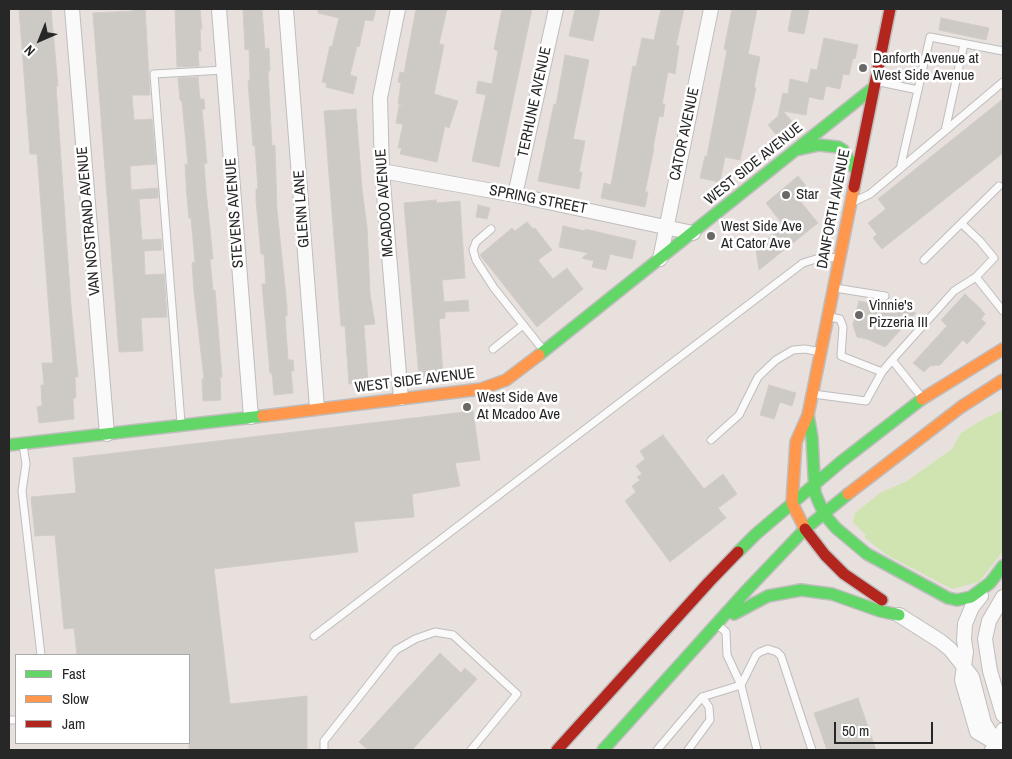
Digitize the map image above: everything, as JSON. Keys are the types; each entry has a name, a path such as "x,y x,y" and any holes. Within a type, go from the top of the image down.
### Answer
{"main road":[{"name":"DANFORTH AVENUE","path":"890,9 808,415 796,442 792,503 806,529 825,555 858,586 885,602 899,614"},
{"name":"WEST SIDE AVENUE","path":"9,445 456,393 488,387 506,380 694,233 874,84"},
{"path":"795,150 819,145 838,147 843,150 857,172"},
{"path":"557,750 728,562 756,534 814,484 923,398 1003,348"},
{"path":"603,750 769,566 806,529 961,407 1003,380"},
{"path":"918,441 976,411"},
{"name":"DANFORTH AVENUE","path":"808,415 812,438 814,484 817,500 824,514"},
{"path":"824,514 836,528 867,554 948,598 957,600 971,597 990,584 1003,566"},
{"path":"717,624 768,596 800,590 832,594 880,611 899,614"}],"street":[{"name":"VAN NOSTRAND AVENUE","path":"72,9 107,434"},
{"name":"STEVENS AVENUE","path":"220,9 251,417"},
{"name":"GLENN LANE","path":"286,9 317,408"},
{"name":"MCADOO AVENUE","path":"398,9 380,98 382,171 401,398"},
{"name":"TERHUNE AVENUE","path":"515,195 556,9"},
{"name":"CATOR AVENUE","path":"660,258 711,9"},
{"name":"SPRING STREET","path":"382,171 515,195 694,233"},
{"path":"990,584 966,618 964,630 966,652 962,680 977,732 999,746"},
{"path":"980,707 990,709 1001,708 990,671 985,639 989,621 1003,597"},
{"path":"899,614 950,649 972,677 984,723 999,746"},
{"path":"999,746 1003,730"}],"lane":[{"path":"900,169 930,37 1003,52"},
{"path":"945,132 964,44"},
{"path":"181,426 154,74 224,70"},
{"path":"851,203 870,194 1003,83"},
{"path":"874,84 918,90"},
{"path":"924,260 999,186"},
{"path":"812,394 866,401 882,372 892,360 954,291 976,277 994,258 962,224"},
{"path":"491,229 476,242 473,250 476,260 494,288 544,352"},
{"path":"314,636 803,263 816,259 840,257"},
{"path":"976,277 1002,308"},
{"path":"834,288 885,296"},
{"path":"828,317 840,319 844,327 841,356 882,372"},
{"path":"493,349 523,325"},
{"path":"711,440 739,415 758,377 776,360 794,350 805,349 821,352"},
{"path":"892,360 923,398"},
{"path":"23,444 26,464 22,491 41,654"},
{"path":"717,624 726,632 727,655 741,685 757,750"},
{"path":"324,750 324,741 396,650 415,639 435,632 453,636 517,694 471,750"},
{"path":"657,750 702,697 741,685 756,655 768,649 777,652 781,656 812,750"},
{"path":"688,750 710,720 710,707 702,697"}],"green space":[{"path":"1003,410 1003,551 979,582 952,589 887,555 864,537 866,535 853,522 855,513 880,493 907,481 952,449 961,433"}],"building":[{"path":"19,9 51,9 58,86 56,86 71,306 78,377 75,377 74,419 39,423 37,407 42,406 41,385 44,385 42,363 53,363 37,154 30,154"},
{"path":"133,9 145,9 150,95 132,95 134,120 152,119 156,164 130,166 131,190 158,188 158,198 139,199 142,240 161,239 162,250 144,251 145,275 164,274 167,317 141,318 143,351 119,352 93,13 133,11"},
{"path":"175,9 200,9 202,29 200,29 201,51 198,51 199,66 177,67"},
{"path":"243,9 262,9 265,49 269,48 270,71 268,71 272,146 275,145 277,210 287,306 287,316 285,316 288,360 293,360 294,371 291,371 293,393 274,395 272,373 270,373 262,284 266,284 264,254 261,254 256,200 256,189 258,189 248,81 250,80 249,49 245,50"},
{"path":"318,9 376,9 373,21 365,20 359,47 357,46 350,75 357,77 353,94 326,87 327,83 322,82 330,46 332,47 339,18 318,13"},
{"path":"416,9 447,9 439,44 444,45 434,94 458,101 449,128 445,126 437,162 400,154 402,148 398,148 403,124 396,123 399,106 403,106 398,104 401,83 398,82 400,72 404,73"},
{"path":"502,9 532,9 499,167 472,161 486,95 476,93 478,81 492,84 498,51 494,49"},
{"path":"575,9 600,9 593,41 569,36"},
{"path":"661,9 684,9 676,45 679,46 675,74 668,72 662,104 665,104 663,117 659,116 645,192 648,192 645,207 601,198 604,183 611,185 633,66 636,67 642,38 654,40"},
{"path":"732,9 757,9 748,54 760,57 754,87 756,88 740,160 725,157 720,182 700,178 705,156 707,156 727,50 724,49"},
{"path":"792,9 809,9 804,34 788,31"},
{"path":"941,18 989,28 986,40 939,30"},
{"path":"824,38 858,45 849,75 843,74 840,89 826,86 823,100 809,97 806,115 783,111 795,125 779,138 768,125 778,116 783,93 788,94 790,79 808,83 811,69 817,70"},
{"path":"565,55 589,60 573,139 585,141 579,172 582,172 579,189 538,181 554,104 556,105"},
{"path":"198,77 200,99 204,99 205,109 202,109 207,163 204,164 213,259 210,259 213,291 215,290 222,377 220,377 221,400 203,401 202,379 204,379 194,292 192,263 195,262 191,218 189,218 185,164 188,165 178,78"},
{"path":"1003,99 1003,153 882,249 873,238 877,234 868,223 886,209 878,199"},
{"path":"356,109 367,227 370,294 375,324 364,325 368,382 349,384 345,326 341,326 324,111"},
{"path":"798,176 807,187 796,196 818,223 759,270 756,249 784,226 766,203"},
{"path":"436,200 437,203 460,201 465,278 442,280 444,302 468,300 469,311 445,312 445,318 439,319 443,375 419,377 404,203"},
{"path":"478,205 490,208 487,219 476,217"},
{"path":"527,222 533,229 535,228 552,250 538,260 553,279 567,268 583,289 537,327 480,255 512,228 515,231"},
{"path":"563,226 636,241 632,259 610,254 606,270 592,267 594,261 582,258 588,253 559,247"},
{"path":"965,294 985,314 981,319 986,323 967,344 963,340 940,365 930,366 924,372 913,363 947,326 941,320"},
{"path":"859,301 916,313 885,347 857,337 853,325"},
{"path":"769,385 796,393 792,406 780,402 774,419 760,415"},
{"path":"473,411 480,460 455,463 460,486 412,494 414,517 354,522 358,552 214,569 230,704 307,696 307,750 189,750 190,654 77,654 74,628 64,629 55,535 35,536 31,497 76,493 73,458"},
{"path":"663,435 704,489 723,474 737,494 718,508 726,518 670,562 625,501 636,492 632,486 640,480 637,477 642,474 636,466 645,459 640,451"},
{"path":"440,653 461,673 465,668 477,679 412,750 368,750 359,742"},
{"path":"858,698 876,750 827,750 814,713"}],"traffic: fast":[{"path":"539,355 873,88"},
{"path":"796,150 819,145 838,147 843,150 857,172"},
{"path":"738,552 756,534 842,461 922,399"},
{"path":"808,415 812,438 815,493 824,514"},
{"path":"9,445 263,416"},
{"path":"603,750 747,590 805,529 848,494"},
{"path":"824,514 836,528 867,554 948,598 957,600 971,597 990,583 1003,566"},
{"path":"734,614 768,596 801,590 832,594 880,611 899,615"}],"traffic: slow":[{"path":"805,529 792,503 796,442 808,415 854,187"},
{"path":"922,399 1003,349"},
{"path":"263,416 481,389 506,380 539,355"},
{"path":"848,494 961,407 1003,380"}],"traffic: jam":[{"path":"854,187 890,9"},
{"path":"805,529 825,555 844,574 882,600"},
{"path":"557,750 738,552"}],"place":[{"name":"Danforth Avenue at West Side Avenue","path":"863,68"},
{"name":"Star","path":"786,195"},
{"name":"West Side Ave At Cator Ave","path":"711,236"},
{"name":"Vinnie's Pizzeria III","path":"859,315"},
{"name":"West Side Ave At Mcadoo Ave","path":"467,407"}]}
